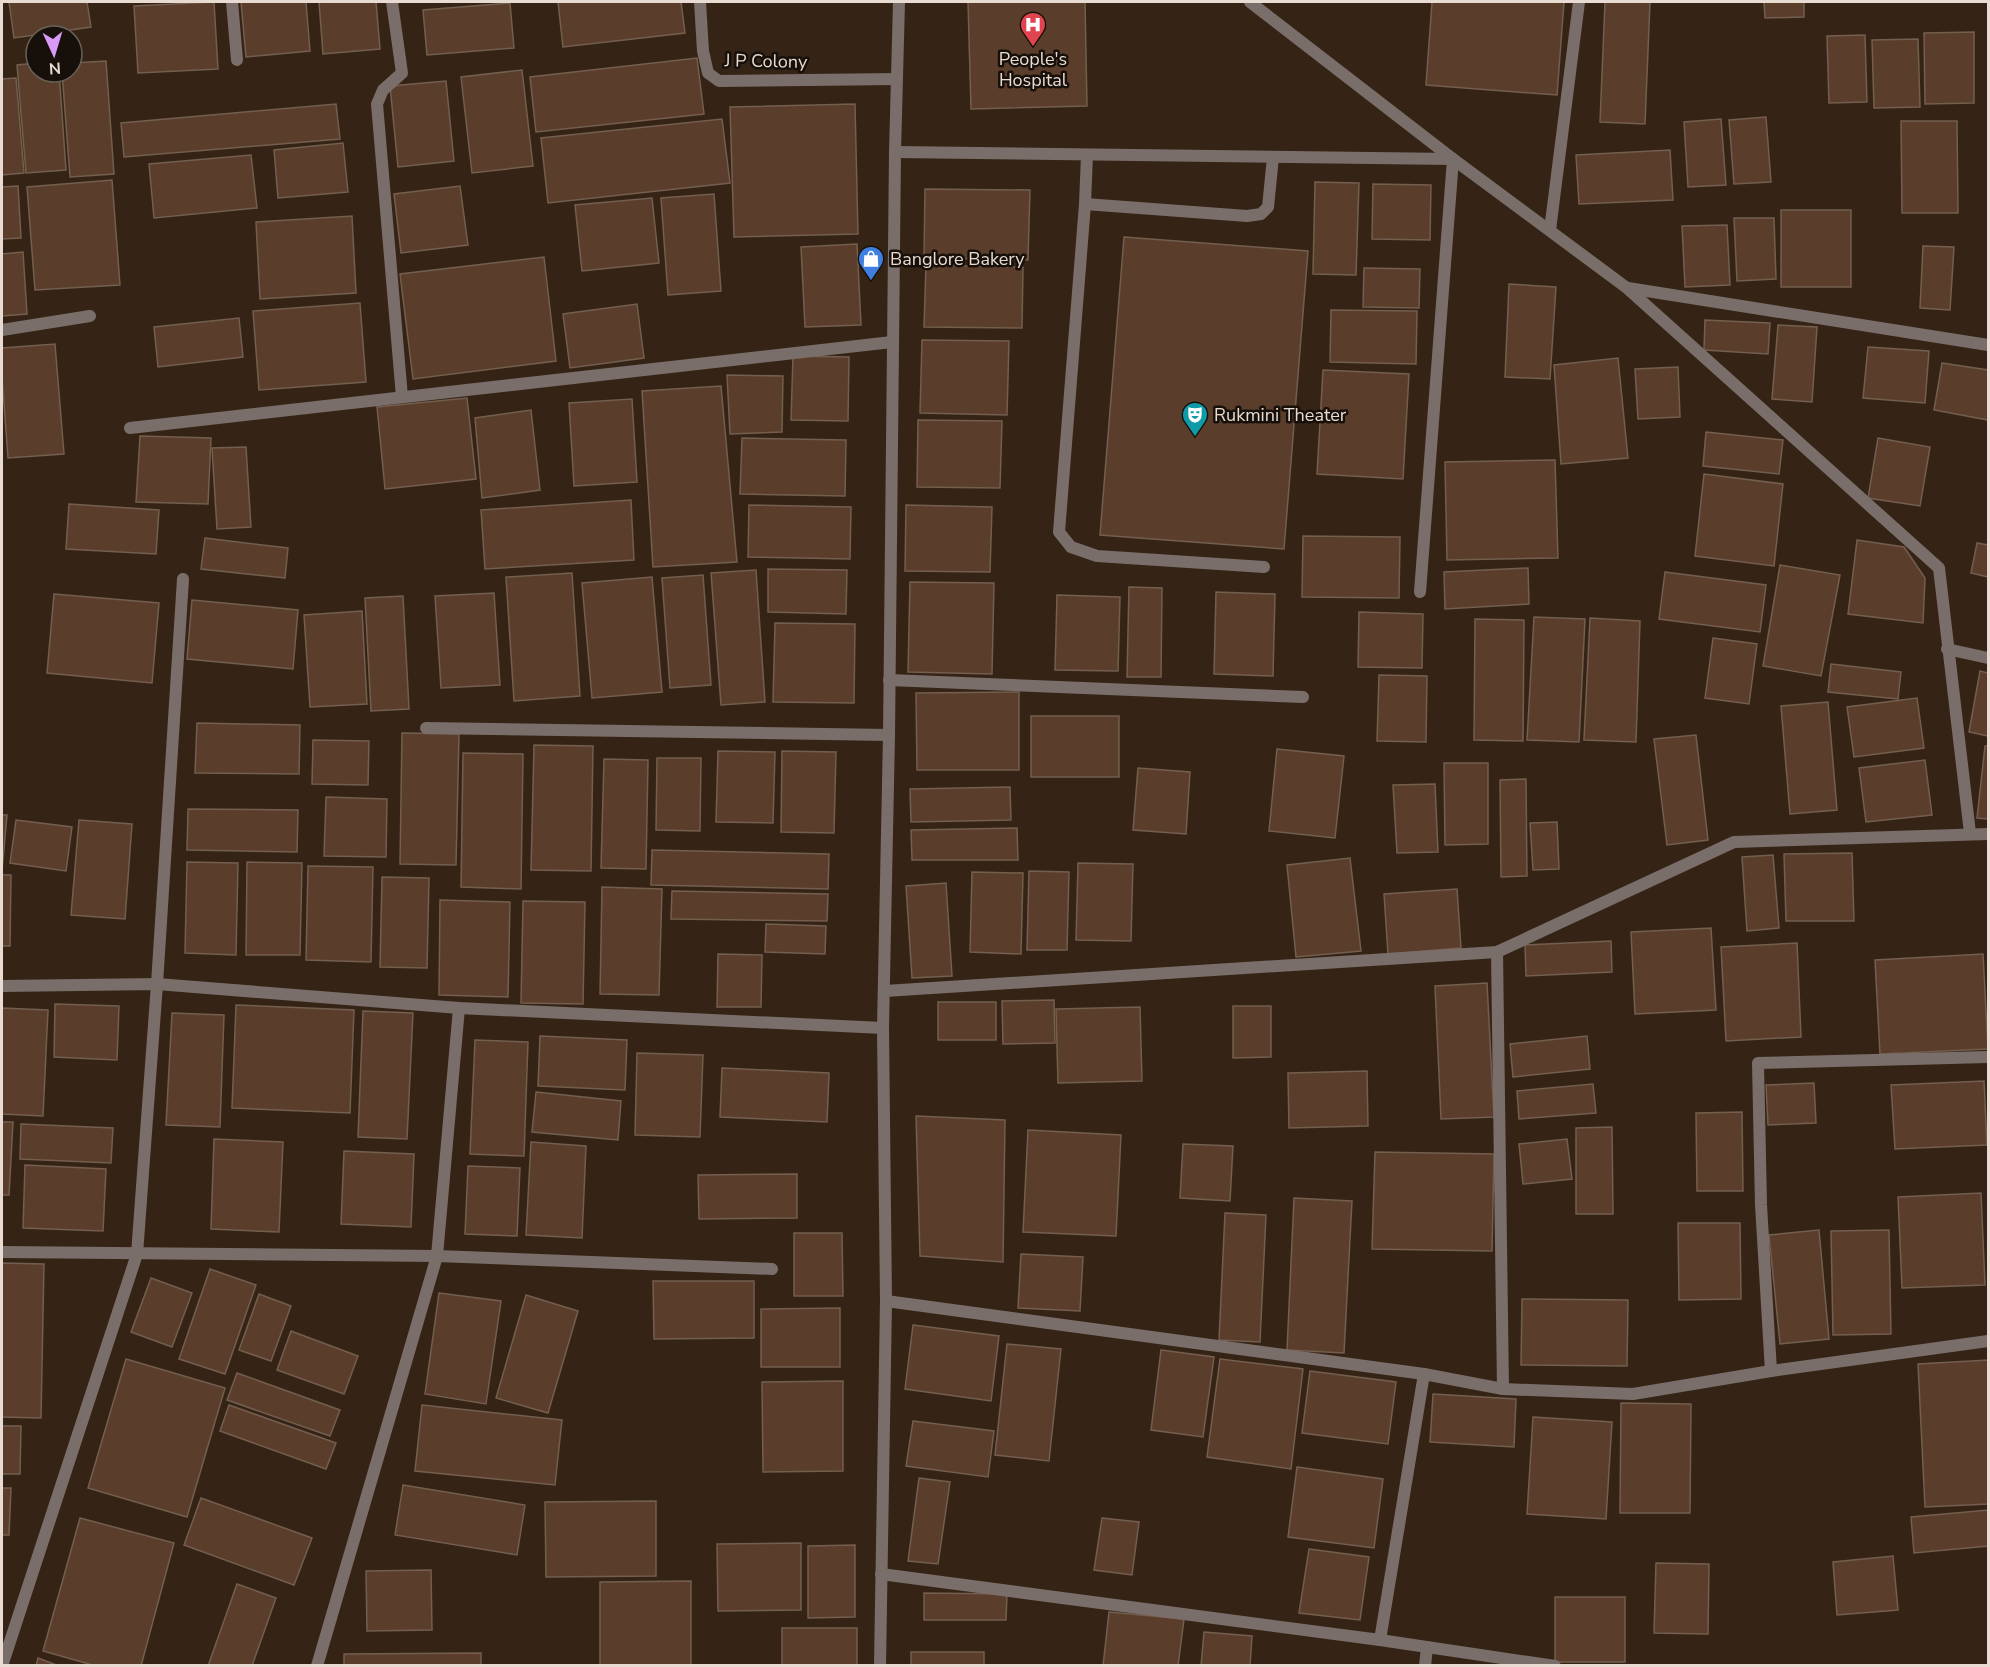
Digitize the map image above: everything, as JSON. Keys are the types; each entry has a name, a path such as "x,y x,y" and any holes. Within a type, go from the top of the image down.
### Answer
{"street":[{"path":"232,2 237,60"},
{"path":"392,2 402,73 383,90 376,104 402,397"},
{"name":"J P Colony","path":"700,2 703,51 708,73 719,81 897,79"},
{"path":"880,1665 886,1301 883,1028 899,2"},
{"path":"1250,2 1627,288 1939,568 1970,834"},
{"path":"1550,230 1578,2"},
{"path":"895,152 1454,159"},
{"path":"1087,154 1059,532 1071,547 1097,556 1264,567"},
{"path":"1085,204 1247,216 1261,214 1268,207 1273,157"},
{"path":"1420,592 1454,159"},
{"path":"1627,288 1989,345"},
{"path":"2,330 90,316"},
{"path":"130,428 892,342"},
{"path":"2,1665 137,1254 183,579"},
{"path":"1947,649 1989,658"},
{"path":"889,680 1303,697"},
{"path":"426,728 889,735"},
{"path":"885,991 1497,952 1734,842 1989,834"},
{"path":"1497,952 1503,1389"},
{"path":"2,986 157,984 459,1008 883,1028"},
{"path":"317,1665 437,1256 459,1008"},
{"path":"1771,1371 1761,1205 1758,1063 1989,1057"},
{"path":"2,1252 437,1256 772,1269"},
{"path":"886,1301 1424,1374 1503,1389 1633,1394 1771,1371 1989,1341"},
{"path":"1380,1640 1424,1374"},
{"path":"881,1574 1555,1665"},
{"path":"1425,1665 1427,1647"}],"building":[{"path":"9,2 87,2 91,27 84,28 84,24 24,24 24,37 14,38"},
{"path":"214,2 218,69 138,73 134,6"},
{"path":"241,2 306,2 310,51 246,57"},
{"path":"319,2 376,2 380,49 323,54"},
{"path":"558,2 681,2 685,33 563,47"},
{"path":"968,2 1085,2 1087,106 971,109"},
{"path":"1432,2 1564,2 1557,95 1426,85"},
{"path":"1605,2 1650,2 1645,124 1600,122"},
{"path":"1764,2 1804,2 1804,17 1765,18"},
{"path":"510,3 514,48 427,55 423,10"},
{"path":"1974,32 1974,103 1925,104 1924,33"},
{"path":"1865,35 1867,102 1829,103 1827,36"},
{"path":"1918,39 1920,107 1874,108 1872,40"},
{"path":"697,58 704,114 536,132 530,77"},
{"path":"106,61 114,174 70,177 63,84 84,84 84,62"},
{"path":"24,64 24,84 60,84 66,170 26,173 17,65"},
{"path":"522,70 533,166 472,173 461,77"},
{"path":"16,78 24,173 2,175 2,79"},
{"path":"446,81 454,161 398,167 390,86"},
{"path":"336,104 340,139 124,157 121,123"},
{"path":"855,104 858,234 734,237 730,107"},
{"path":"1766,117 1771,182 1734,184 1729,120"},
{"path":"722,119 730,183 548,203 541,138"},
{"path":"1721,119 1726,185 1688,187 1684,122"},
{"path":"1901,121 1957,121 1958,213 1902,213"},
{"path":"343,143 348,192 278,198 274,150"},
{"path":"1670,150 1673,200 1579,204 1576,155"},
{"path":"251,155 257,208 154,218 149,164"},
{"path":"112,180 120,285 35,290 27,187"},
{"path":"1315,182 1359,183 1356,275 1313,274"},
{"path":"1373,184 1431,185 1430,240 1372,239"},
{"path":"18,186 21,238 2,239 2,187"},
{"path":"460,186 468,245 401,253 394,194"},
{"path":"925,189 1030,190 1028,260 924,258"},
{"path":"714,194 721,291 668,295 661,198"},
{"path":"652,198 659,263 582,271 575,205"},
{"path":"1781,210 1851,210 1851,287 1781,287"},
{"path":"352,216 356,293 260,299 256,222"},
{"path":"1734,218 1774,218 1776,279 1737,281"},
{"path":"1727,225 1730,285 1685,287 1682,226"},
{"path":"1124,237 1308,251 1284,549 1100,535"},
{"path":"857,244 861,325 805,327 801,247"},
{"path":"1923,246 1954,247 1950,310 1920,308"},
{"path":"23,252 27,314 2,316 2,254"},
{"path":"544,257 556,361 413,379 400,274"},
{"path":"926,265 1023,267 1022,328 924,327"},
{"path":"1364,268 1420,269 1419,308 1363,307"},
{"path":"1509,284 1556,287 1550,379 1505,377"},
{"path":"360,303 366,382 259,390 253,311"},
{"path":"637,304 644,358 570,368 563,314"},
{"path":"1331,310 1417,311 1416,364 1330,362"},
{"path":"239,318 243,357 158,367 154,327"},
{"path":"1705,320 1770,323 1768,354 1704,350"},
{"path":"1778,325 1817,327 1812,402 1772,399"},
{"path":"922,340 1009,341 1007,415 920,413"},
{"path":"55,344 64,454 8,458 2,348"},
{"path":"1868,347 1929,351 1925,403 1863,398"},
{"path":"793,356 849,357 848,421 791,420"},
{"path":"1618,358 1628,458 1561,464 1554,365"},
{"path":"1942,363 1988,370 1988,420 1934,410"},
{"path":"1678,367 1680,417 1638,419 1635,369"},
{"path":"1323,370 1409,374 1403,479 1317,474"},
{"path":"727,375 783,376 782,432 730,434"},
{"path":"721,386 737,562 653,567 642,391"},
{"path":"467,398 476,479 385,489 377,407"},
{"path":"632,399 637,482 574,486 569,403"},
{"path":"531,410 540,490 482,498 475,418"},
{"path":"918,420 1002,421 1000,488 917,487"},
{"path":"1706,432 1783,440 1779,474 1703,466"},
{"path":"140,436 211,438 208,504 136,502"},
{"path":"742,438 846,440 845,496 740,494"},
{"path":"1878,438 1930,447 1920,506 1868,498"},
{"path":"246,447 251,527 217,529 212,448"},
{"path":"1555,460 1558,558 1447,560 1445,462"},
{"path":"1704,474 1783,484 1774,566 1695,556"},
{"path":"631,500 634,560 485,569 481,510"},
{"path":"69,504 159,510 156,554 66,549"},
{"path":"749,505 851,507 850,559 748,557"},
{"path":"906,505 992,507 990,572 905,571"},
{"path":"1303,536 1400,537 1399,598 1302,597"},
{"path":"205,538 288,548 285,578 201,569"},
{"path":"1857,540 1904,547 1925,578 1923,623 1848,614"},
{"path":"1977,543 1988,545 1988,577 1971,573"},
{"path":"1780,565 1840,575 1821,676 1763,666"},
{"path":"1528,568 1529,604 1445,609 1444,572"},
{"path":"768,569 847,570 846,614 768,612"},
{"path":"756,570 765,702 721,705 711,573"},
{"path":"1665,572 1766,585 1760,632 1659,619"},
{"path":"572,573 580,696 514,701 506,577"},
{"path":"703,575 711,685 670,688 662,578"},
{"path":"652,577 662,692 592,698 582,583"},
{"path":"910,582 994,583 992,674 908,672"},
{"path":"1129,587 1162,588 1161,677 1127,677"},
{"path":"1216,592 1275,594 1273,676 1214,674"},
{"path":"494,593 500,685 441,688 435,596"},
{"path":"54,594 159,603 152,683 47,673"},
{"path":"1057,595 1120,597 1118,671 1055,670"},
{"path":"403,596 409,709 371,711 365,598"},
{"path":"192,600 298,610 293,669 187,659"},
{"path":"362,611 367,704 310,707 304,615"},
{"path":"1359,612 1423,614 1422,668 1358,667"},
{"path":"1534,617 1585,619 1579,742 1527,740"},
{"path":"1590,618 1640,621 1636,742 1584,740"},
{"path":"1475,619 1524,620 1523,741 1474,740"},
{"path":"775,623 855,624 854,703 773,702"},
{"path":"1713,638 1757,644 1749,704 1705,698"},
{"path":"1831,664 1901,672 1898,699 1828,692"},
{"path":"1980,671 1988,673 1988,736 1969,732"},
{"path":"1379,675 1427,676 1426,742 1377,741"},
{"path":"1019,692 1019,770 917,770 916,693"},
{"path":"1917,698 1924,748 1854,757 1847,707"},
{"path":"1828,702 1837,810 1790,814 1781,706"},
{"path":"1031,716 1119,716 1119,777 1031,777"},
{"path":"197,723 300,725 299,774 195,773"},
{"path":"402,733 459,734 456,865 400,864"},
{"path":"1696,735 1708,840 1667,845 1654,739"},
{"path":"313,740 369,741 368,785 312,784"},
{"path":"534,745 593,746 591,871 531,870"},
{"path":"1985,746 1988,746 1988,819 1977,818"},
{"path":"1277,749 1344,756 1335,838 1269,831"},
{"path":"718,751 775,752 773,823 716,822"},
{"path":"782,751 836,752 834,833 781,832"},
{"path":"463,753 523,754 521,889 461,887"},
{"path":"657,758 701,758 700,831 656,830"},
{"path":"604,759 648,760 646,869 601,868"},
{"path":"1925,760 1932,815 1866,822 1859,768"},
{"path":"1444,763 1488,763 1488,844 1445,845"},
{"path":"1138,768 1190,772 1186,834 1133,830"},
{"path":"1526,779 1527,876 1501,877 1500,780"},
{"path":"1435,784 1438,852 1397,853 1393,785"},
{"path":"1010,787 1011,820 911,822 910,789"},
{"path":"326,797 387,799 386,857 324,856"},
{"path":"188,809 298,810 297,852 187,850"},
{"path":"2,815 7,815 2,871"},
{"path":"16,820 72,827 66,871 10,863"},
{"path":"79,820 132,824 125,919 71,915"},
{"path":"1557,822 1559,869 1533,870 1530,823"},
{"path":"1017,828 1018,860 912,860 911,830"},
{"path":"652,850 829,854 828,889 651,885"},
{"path":"1852,853 1854,921 1786,921 1784,854"},
{"path":"1773,855 1779,928 1747,931 1742,857"},
{"path":"1350,858 1361,951 1296,957 1287,865"},
{"path":"187,862 238,863 236,955 185,953"},
{"path":"247,862 302,863 300,955 246,955"},
{"path":"1078,863 1133,864 1131,941 1076,940"},
{"path":"308,866 373,867 371,962 306,960"},
{"path":"1029,871 1069,872 1067,950 1027,950"},
{"path":"972,872 1023,873 1021,954 970,952"},
{"path":"2,875 11,875 10,946 2,946"},
{"path":"382,877 429,878 427,968 380,967"},
{"path":"946,883 952,976 912,978 906,886"},
{"path":"602,887 662,889 659,995 600,994"},
{"path":"1457,889 1461,948 1388,954 1384,894"},
{"path":"672,891 828,894 827,921 671,919"},
{"path":"440,900 510,902 508,997 439,995"},
{"path":"523,901 585,902 583,1004 521,1003"},
{"path":"766,924 826,926 825,954 765,952"},
{"path":"1711,928 1716,1010 1635,1014 1631,932"},
{"path":"1611,941 1612,972 1526,976 1525,945"},
{"path":"1797,943 1801,1037 1726,1041 1721,947"},
{"path":"718,954 762,955 761,1007 717,1007"},
{"path":"1983,954 1988,1049 1880,1054 1875,960"},
{"path":"1487,983 1494,1117 1441,1119 1435,986"},
{"path":"1054,1000 1055,1043 1003,1044 1002,1001"},
{"path":"938,1002 996,1002 996,1040 938,1040"},
{"path":"55,1004 119,1006 117,1060 54,1057"},
{"path":"236,1005 354,1010 350,1113 232,1108"},
{"path":"1233,1006 1271,1006 1271,1057 1233,1058"},
{"path":"1140,1007 1142,1081 1058,1083 1056,1009"},
{"path":"2,1008 48,1010 43,1116 2,1114"},
{"path":"363,1011 413,1013 407,1139 358,1137"},
{"path":"172,1013 224,1015 220,1127 166,1125"},
{"path":"540,1036 627,1040 625,1090 538,1086"},
{"path":"1587,1036 1590,1069 1513,1077 1510,1044"},
{"path":"475,1040 528,1042 524,1156 470,1154"},
{"path":"637,1053 703,1055 700,1137 635,1135"},
{"path":"722,1068 829,1073 827,1122 720,1117"},
{"path":"1367,1071 1368,1126 1289,1128 1288,1073"},
{"path":"1984,1081 1987,1145 1895,1149 1891,1085"},
{"path":"1814,1083 1816,1123 1768,1125 1766,1085"},
{"path":"1593,1084 1596,1113 1519,1119 1517,1091"},
{"path":"536,1092 621,1101 618,1140 532,1132"},
{"path":"1742,1112 1743,1191 1697,1191 1696,1113"},
{"path":"916,1116 1005,1120 1003,1262 920,1256"},
{"path":"2,1122 13,1122 9,1195 2,1195"},
{"path":"21,1124 113,1128 111,1163 20,1159"},
{"path":"1612,1127 1613,1214 1576,1214 1576,1128"},
{"path":"1028,1130 1121,1135 1116,1236 1023,1232"},
{"path":"214,1139 283,1142 279,1232 211,1229"},
{"path":"1567,1139 1572,1179 1523,1184 1519,1144"},
{"path":"531,1142 586,1146 582,1238 526,1235"},
{"path":"1183,1144 1233,1146 1230,1201 1180,1198"},
{"path":"344,1151 414,1154 411,1227 341,1224"},
{"path":"1375,1152 1494,1154 1492,1251 1372,1249"},
{"path":"25,1165 106,1169 103,1231 23,1228"},
{"path":"468,1166 520,1168 517,1236 465,1234"},
{"path":"797,1174 797,1218 699,1219 698,1175"},
{"path":"1981,1193 1985,1285 1902,1288 1898,1197"},
{"path":"1294,1198 1352,1201 1344,1353 1287,1350"},
{"path":"1225,1213 1266,1215 1260,1342 1219,1340"},
{"path":"1678,1223 1740,1223 1741,1299 1679,1300"},
{"path":"1819,1230 1829,1339 1780,1344 1769,1235"},
{"path":"1889,1230 1891,1334 1833,1335 1831,1231"},
{"path":"794,1233 842,1233 843,1296 794,1296"},
{"path":"1021,1254 1083,1257 1080,1311 1018,1308"},
{"path":"2,1263 44,1264 41,1418 2,1417"},
{"path":"210,1269 256,1285 225,1374 179,1359"},
{"path":"151,1278 192,1293 172,1347 131,1332"},
{"path":"653,1281 754,1281 754,1338 654,1339"},
{"path":"439,1293 501,1301 486,1404 425,1394"},
{"path":"259,1294 291,1306 271,1361 239,1350"},
{"path":"526,1295 578,1311 548,1413 496,1398"},
{"path":"1522,1299 1628,1300 1627,1366 1521,1365"},
{"path":"840,1308 840,1367 761,1367 761,1309"},
{"path":"913,1325 999,1336 991,1401 905,1389"},
{"path":"291,1331 358,1356 344,1394 277,1370"},
{"path":"1007,1344 1061,1349 1049,1461 995,1455"},
{"path":"1161,1350 1214,1357 1203,1437 1151,1430"},
{"path":"126,1359 225,1388 187,1517 88,1488"},
{"path":"1220,1359 1303,1369 1291,1469 1207,1457"},
{"path":"1988,1360 1988,1504 1925,1507 1918,1364"},
{"path":"1310,1371 1396,1382 1388,1444 1302,1433"},
{"path":"237,1373 340,1410 330,1436 227,1400"},
{"path":"843,1381 843,1471 763,1472 762,1382"},
{"path":"1433,1394 1516,1399 1514,1447 1430,1442"},
{"path":"1621,1403 1691,1404 1690,1513 1620,1513"},
{"path":"229,1405 336,1443 326,1469 220,1431"},
{"path":"422,1405 562,1420 555,1485 415,1471"},
{"path":"1533,1417 1612,1422 1606,1519 1527,1514"},
{"path":"913,1421 994,1431 988,1477 906,1466"},
{"path":"2,1426 21,1426 20,1474 2,1474"},
{"path":"1297,1467 1383,1479 1374,1548 1288,1537"},
{"path":"919,1478 950,1482 938,1564 908,1561"},
{"path":"403,1485 525,1505 517,1555 395,1535"},
{"path":"2,1488 11,1488 9,1535 2,1535"},
{"path":"201,1498 312,1538 294,1585 184,1545"},
{"path":"656,1501 656,1576 546,1577 545,1502"},
{"path":"1988,1510 1988,1546 1914,1553 1911,1517"},
{"path":"80,1518 174,1543 141,1666 96,1666 43,1651"},
{"path":"1102,1518 1139,1522 1132,1575 1094,1570"},
{"path":"801,1543 801,1610 718,1611 717,1544"},
{"path":"855,1545 855,1617 808,1618 808,1546"},
{"path":"1309,1549 1369,1557 1360,1620 1299,1613"},
{"path":"1893,1556 1898,1610 1837,1615 1833,1562"},
{"path":"1656,1563 1709,1564 1708,1634 1654,1633"},
{"path":"431,1570 432,1630 367,1631 366,1571"},
{"path":"691,1581 691,1666 600,1666 600,1582"},
{"path":"237,1584 276,1598 252,1666 208,1666"},
{"path":"924,1593 1007,1594 1006,1620 924,1620"},
{"path":"1555,1597 1625,1597 1625,1662 1555,1662"},
{"path":"1109,1612 1184,1619 1178,1666 1103,1666"},
{"path":"782,1628 857,1628 857,1666 782,1666"},
{"path":"1204,1632 1252,1636 1250,1666 1201,1666"},
{"path":"911,1652 984,1652 984,1666 911,1666"},
{"path":"481,1653 481,1666 344,1666 344,1654"},
{"path":"38,1658 59,1666 36,1666"}],"place":[{"name":"People's Hospital","path":"1033,48"},
{"name":"Banglore Bakery","path":"871,282"},
{"name":"Rukmini Theater","path":"1195,438"}]}
